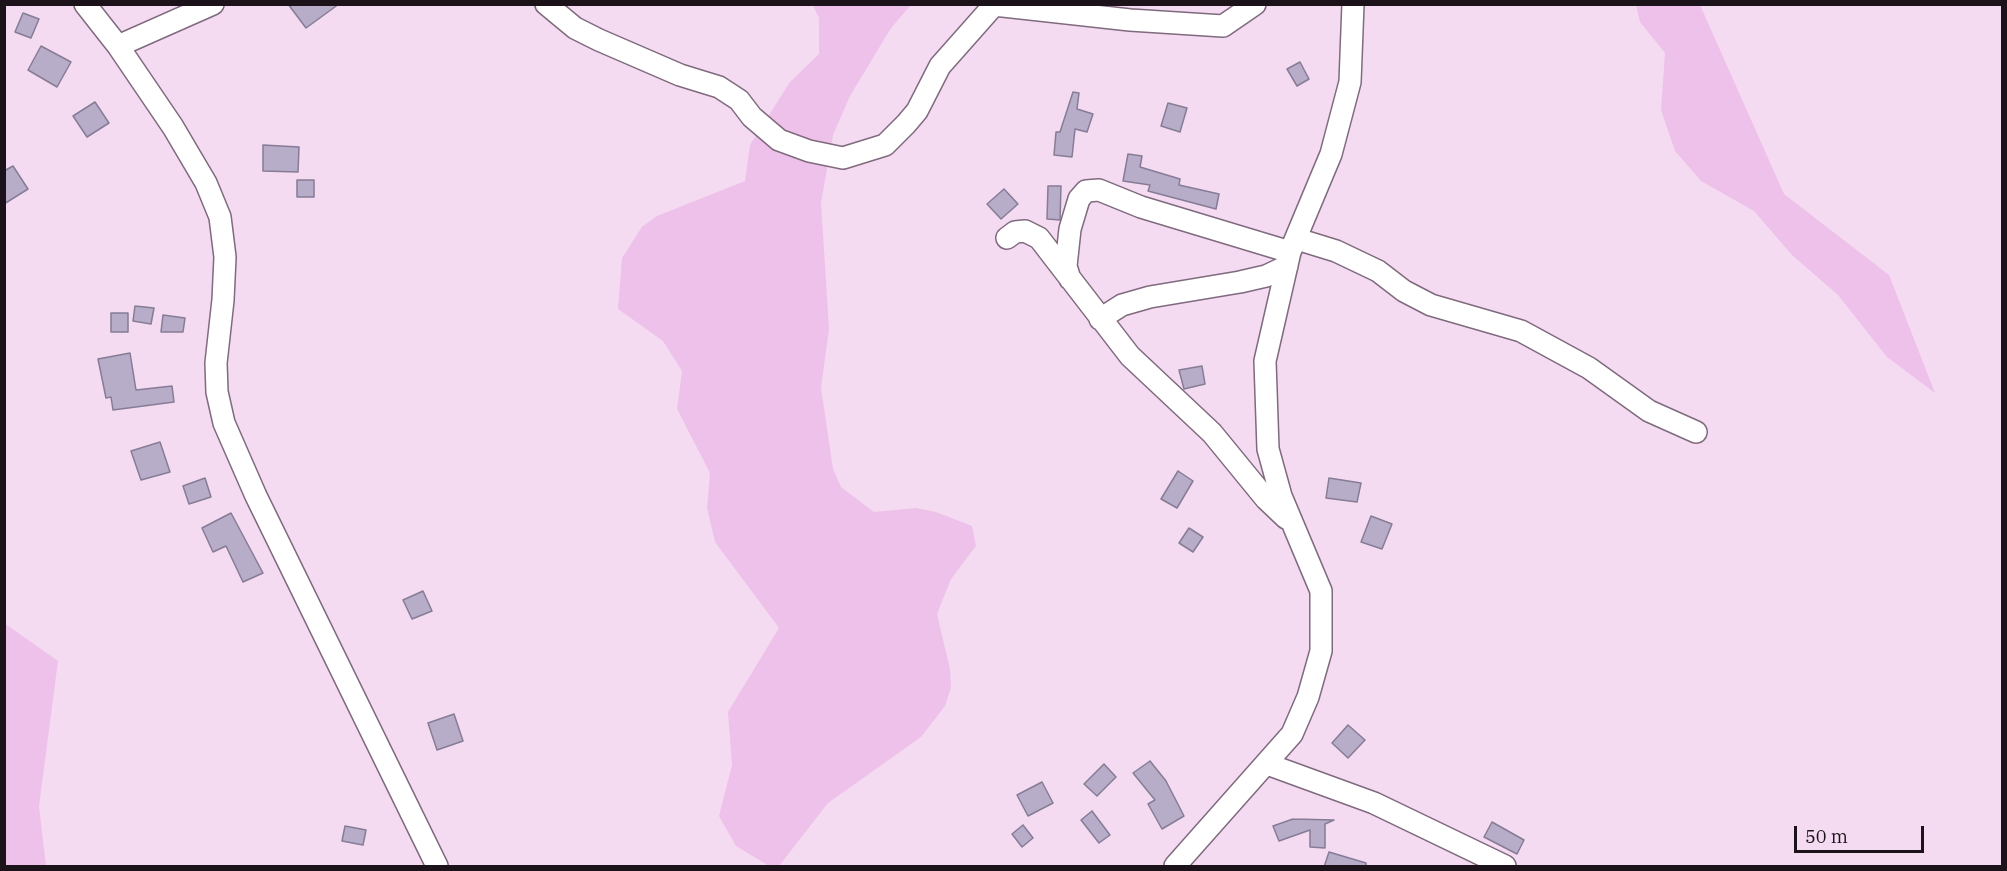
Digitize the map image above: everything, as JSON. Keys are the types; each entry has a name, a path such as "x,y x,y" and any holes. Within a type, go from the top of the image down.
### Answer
{"street":[{"path":"85,4 118,46 173,127 207,183 220,217 225,257 224,300 216,363 217,392 224,423 266,516 437,867"},
{"path":"118,46 213,4"},
{"path":"546,4 575,28 599,40 680,75 719,87 739,100 752,117 780,140 809,152 843,158 885,145 906,124 917,111 940,66 994,5 1130,20 1223,26 1256,4"},
{"path":"1175,867 1292,734 1308,697 1321,651 1321,591 1281,496 1268,449 1265,361 1291,252 1331,154 1350,82 1353,4"},
{"path":"1070,279 1066,266 1070,229 1079,199 1086,191 1099,190 1141,207 1291,252 1336,250 1431,305 1521,331 1589,368 1649,411 1696,432"},
{"path":"1007,238 1015,232 1025,231 1039,238 1130,356 1212,433 1266,499 1292,523"},
{"path":"1100,319 1122,305 1150,297 1266,276 1291,252"},
{"path":"1267,764 1374,803 1504,866"}],"shaded area":[{"path":"813,5 911,5 891,28 850,96 833,135 821,203 829,329 821,388 833,469 841,487 874,512 916,508 936,512 972,526 976,546 951,579 937,614 950,669 951,687 945,706 921,737 828,803 779,866 769,866 736,846 719,816 732,765 728,712 779,628 715,542 707,508 710,473 677,409 682,371 663,341 618,309 622,258 642,227 657,216 745,181 750,145 790,82 819,54 819,18"},
{"path":"1636,5 1700,5 1784,194 1889,275 1935,393 1887,357 1838,295 1792,255 1754,211 1701,181 1675,151 1661,110 1665,53 1640,22"},
{"path":"4,623 58,661 39,806 46,866 5,866"}],"building":[{"path":"288,4 339,4 306,28"},
{"path":"23,13 39,19 31,38 15,32"},
{"path":"41,46 71,62 57,87 28,70"},
{"path":"1300,62 1309,79 1297,86 1287,69"},
{"path":"1073,92 1079,93 1077,109 1093,114 1087,132 1075,129 1072,157 1054,155 1056,132 1060,132"},
{"path":"95,102 109,123 87,137 73,116"},
{"path":"1168,103 1187,108 1180,132 1161,126"},
{"path":"263,145 299,147 298,172 263,171"},
{"path":"1128,154 1142,156 1140,167 1180,179 1179,185 1219,194 1216,209 1148,191 1150,185 1123,181"},
{"path":"13,166 28,189 4,204 4,171"},
{"path":"297,180 314,180 314,197 297,197"},
{"path":"1048,186 1061,186 1060,220 1047,219"},
{"path":"1004,189 1018,204 1001,219 987,204"},
{"path":"135,306 154,308 151,324 133,321"},
{"path":"111,313 128,313 128,332 111,332"},
{"path":"163,315 185,318 183,332 161,332"},
{"path":"130,353 136,390 172,386 174,402 113,410 111,397 106,398 98,359"},
{"path":"1202,366 1205,384 1184,389 1179,370"},
{"path":"160,442 170,472 141,480 131,451"},
{"path":"1178,471 1193,481 1177,508 1161,499"},
{"path":"205,478 211,497 189,504 183,486"},
{"path":"1329,478 1361,483 1357,502 1326,498"},
{"path":"231,513 263,573 243,582 226,546 213,552 202,528"},
{"path":"1371,516 1392,524 1382,549 1361,542"},
{"path":"1189,528 1203,537 1193,552 1179,543"},
{"path":"423,591 432,611 412,619 403,600"},
{"path":"454,714 463,741 437,750 428,723"},
{"path":"1348,725 1365,740 1348,758 1332,743"},
{"path":"1150,761 1166,781 1184,816 1162,829 1148,804 1155,800 1133,773"},
{"path":"1104,764 1116,777 1097,796 1084,784"},
{"path":"1042,782 1053,803 1028,816 1017,795"},
{"path":"1092,811 1110,835 1099,843 1081,820"},
{"path":"1293,819 1334,820 1325,824 1325,848 1310,847 1310,830 1279,841 1273,826"},
{"path":"1492,822 1524,840 1517,854 1484,837"},
{"path":"1023,825 1033,838 1022,847 1012,834"},
{"path":"345,826 366,830 363,845 342,841"},
{"path":"1329,852 1366,863 1366,867 1324,867"}]}
